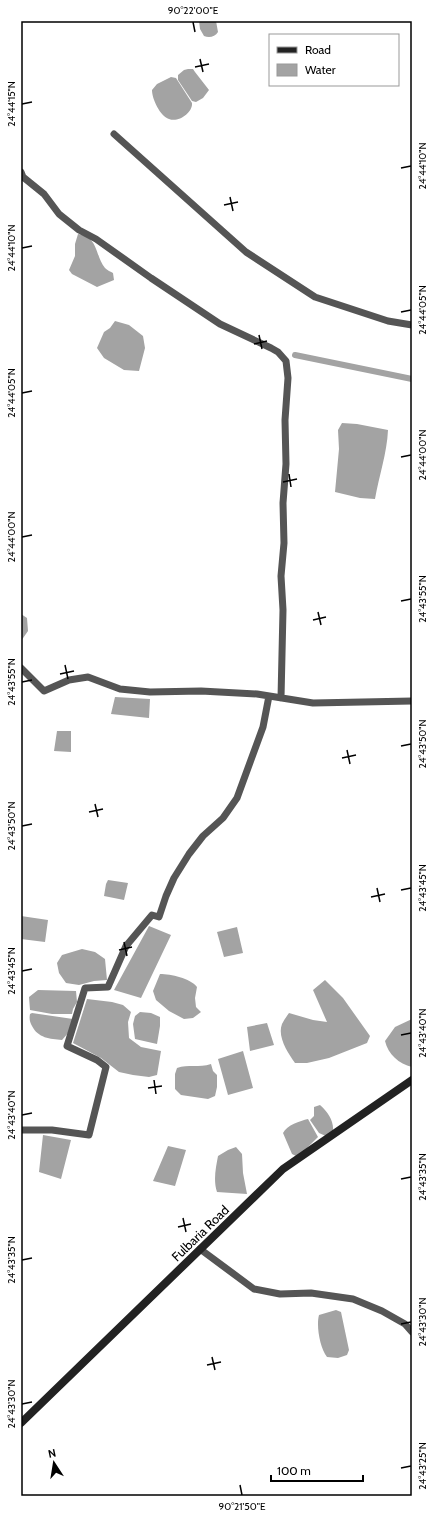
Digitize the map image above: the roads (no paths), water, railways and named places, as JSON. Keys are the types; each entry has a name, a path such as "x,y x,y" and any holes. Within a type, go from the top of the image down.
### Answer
{"main road":[{"name":"Fulbaria Road","path":"21,1423 283,1169 412,1080"}],"street":[{"path":"114,134 246,252 315,297 388,321 412,325"},
{"path":"21,172 23,177 44,194 59,214 79,230 96,239 220,324 271,348 278,352 286,361 288,378 285,420 286,464 284,543 281,576 283,610 281,698"},
{"path":"21,668 44,690 69,680 88,677 120,689 150,692 224,692 257,694 313,703 412,701"},
{"path":"21,1130 52,1130 89,1135 106,1067 97,1060 67,1046 85,988 108,988 126,946 152,915 159,917 174,878 189,854 203,836 223,818 237,798 263,727 269,696"},
{"path":"200,1249 254,1289 280,1294 311,1293 353,1299 382,1311 405,1324 412,1332"}],"water":[{"path":"199,21 216,21 218,32 212,37 204,36 200,29"},
{"path":"193,69 209,90 203,98 196,102 192,101 178,80 178,75 184,70"},
{"path":"171,77 176,78 192,103 190,110 185,116 173,120 166,117 160,111 152,94 152,90 157,84"},
{"path":"78,234 90,239 106,269 113,273 114,280 97,287 72,274 69,270 75,256 75,244"},
{"path":"115,321 129,325 143,336 145,348 139,371 124,370 104,358 97,348 104,332 110,328"},
{"path":"342,423 357,424 388,430 385,456 375,499 360,498 335,492 339,449 338,430"},
{"path":"21,614 27,618 28,631 21,641"},
{"path":"115,697 150,699 149,718 111,714"},
{"path":"57,731 71,731 71,752 54,751"},
{"path":"108,880 128,883 124,900 104,896"},
{"path":"21,916 48,920 45,942 21,939"},
{"path":"149,926 171,935 141,998 114,990"},
{"path":"237,927 243,953 224,957 217,932"},
{"path":"82,949 95,952 105,959 107,980 94,981 79,985 66,983 59,973 57,963 62,955"},
{"path":"160,974 180,977 194,984 197,987 195,998 196,1007 201,1012 193,1018 184,1019 169,1011 156,1000 153,991"},
{"path":"325,980 343,998 370,1036 367,1043 329,1058 307,1063 295,1063 286,1050 282,1039 282,1024 289,1013 313,1020 327,1022 313,990"},
{"path":"38,990 76,991 77,1002 72,1014 52,1014 30,1010 29,997"},
{"path":"87,999 123,1005 131,1012 128,1022 129,1038 141,1047 161,1051 157,1075 149,1077 119,1072 101,1058 73,1043"},
{"path":"140,1012 151,1013 160,1017 157,1044 135,1039 133,1024 135,1016"},
{"path":"32,1013 73,1019 69,1032 62,1040 41,1035 35,1030 31,1023 30,1014"},
{"path":"412,1019 412,1067 403,1064 395,1058 386,1046 385,1041 395,1027"},
{"path":"267,1023 274,1045 250,1051 247,1027"},
{"path":"243,1051 253,1088 228,1095 218,1059"},
{"path":"211,1064 213,1071 217,1075 215,1096 208,1099 181,1095 175,1089 175,1074 177,1068"},
{"path":"320,1105 326,1111 333,1124 333,1131 328,1137 319,1133 310,1120 314,1116 314,1107"},
{"path":"308,1119 318,1137 298,1157 292,1154 283,1133 285,1130 298,1122"},
{"path":"43,1135 71,1140 61,1179 39,1172"},
{"path":"168,1146 186,1150 175,1186 153,1181"},
{"path":"236,1147 242,1154 243,1173 247,1194 217,1192 215,1178 218,1156"},
{"path":"336,1310 341,1312 349,1350 347,1355 338,1358 327,1357 318,1331 319,1315"}],"waterway":[{"path":"295,355 412,379"}]}
